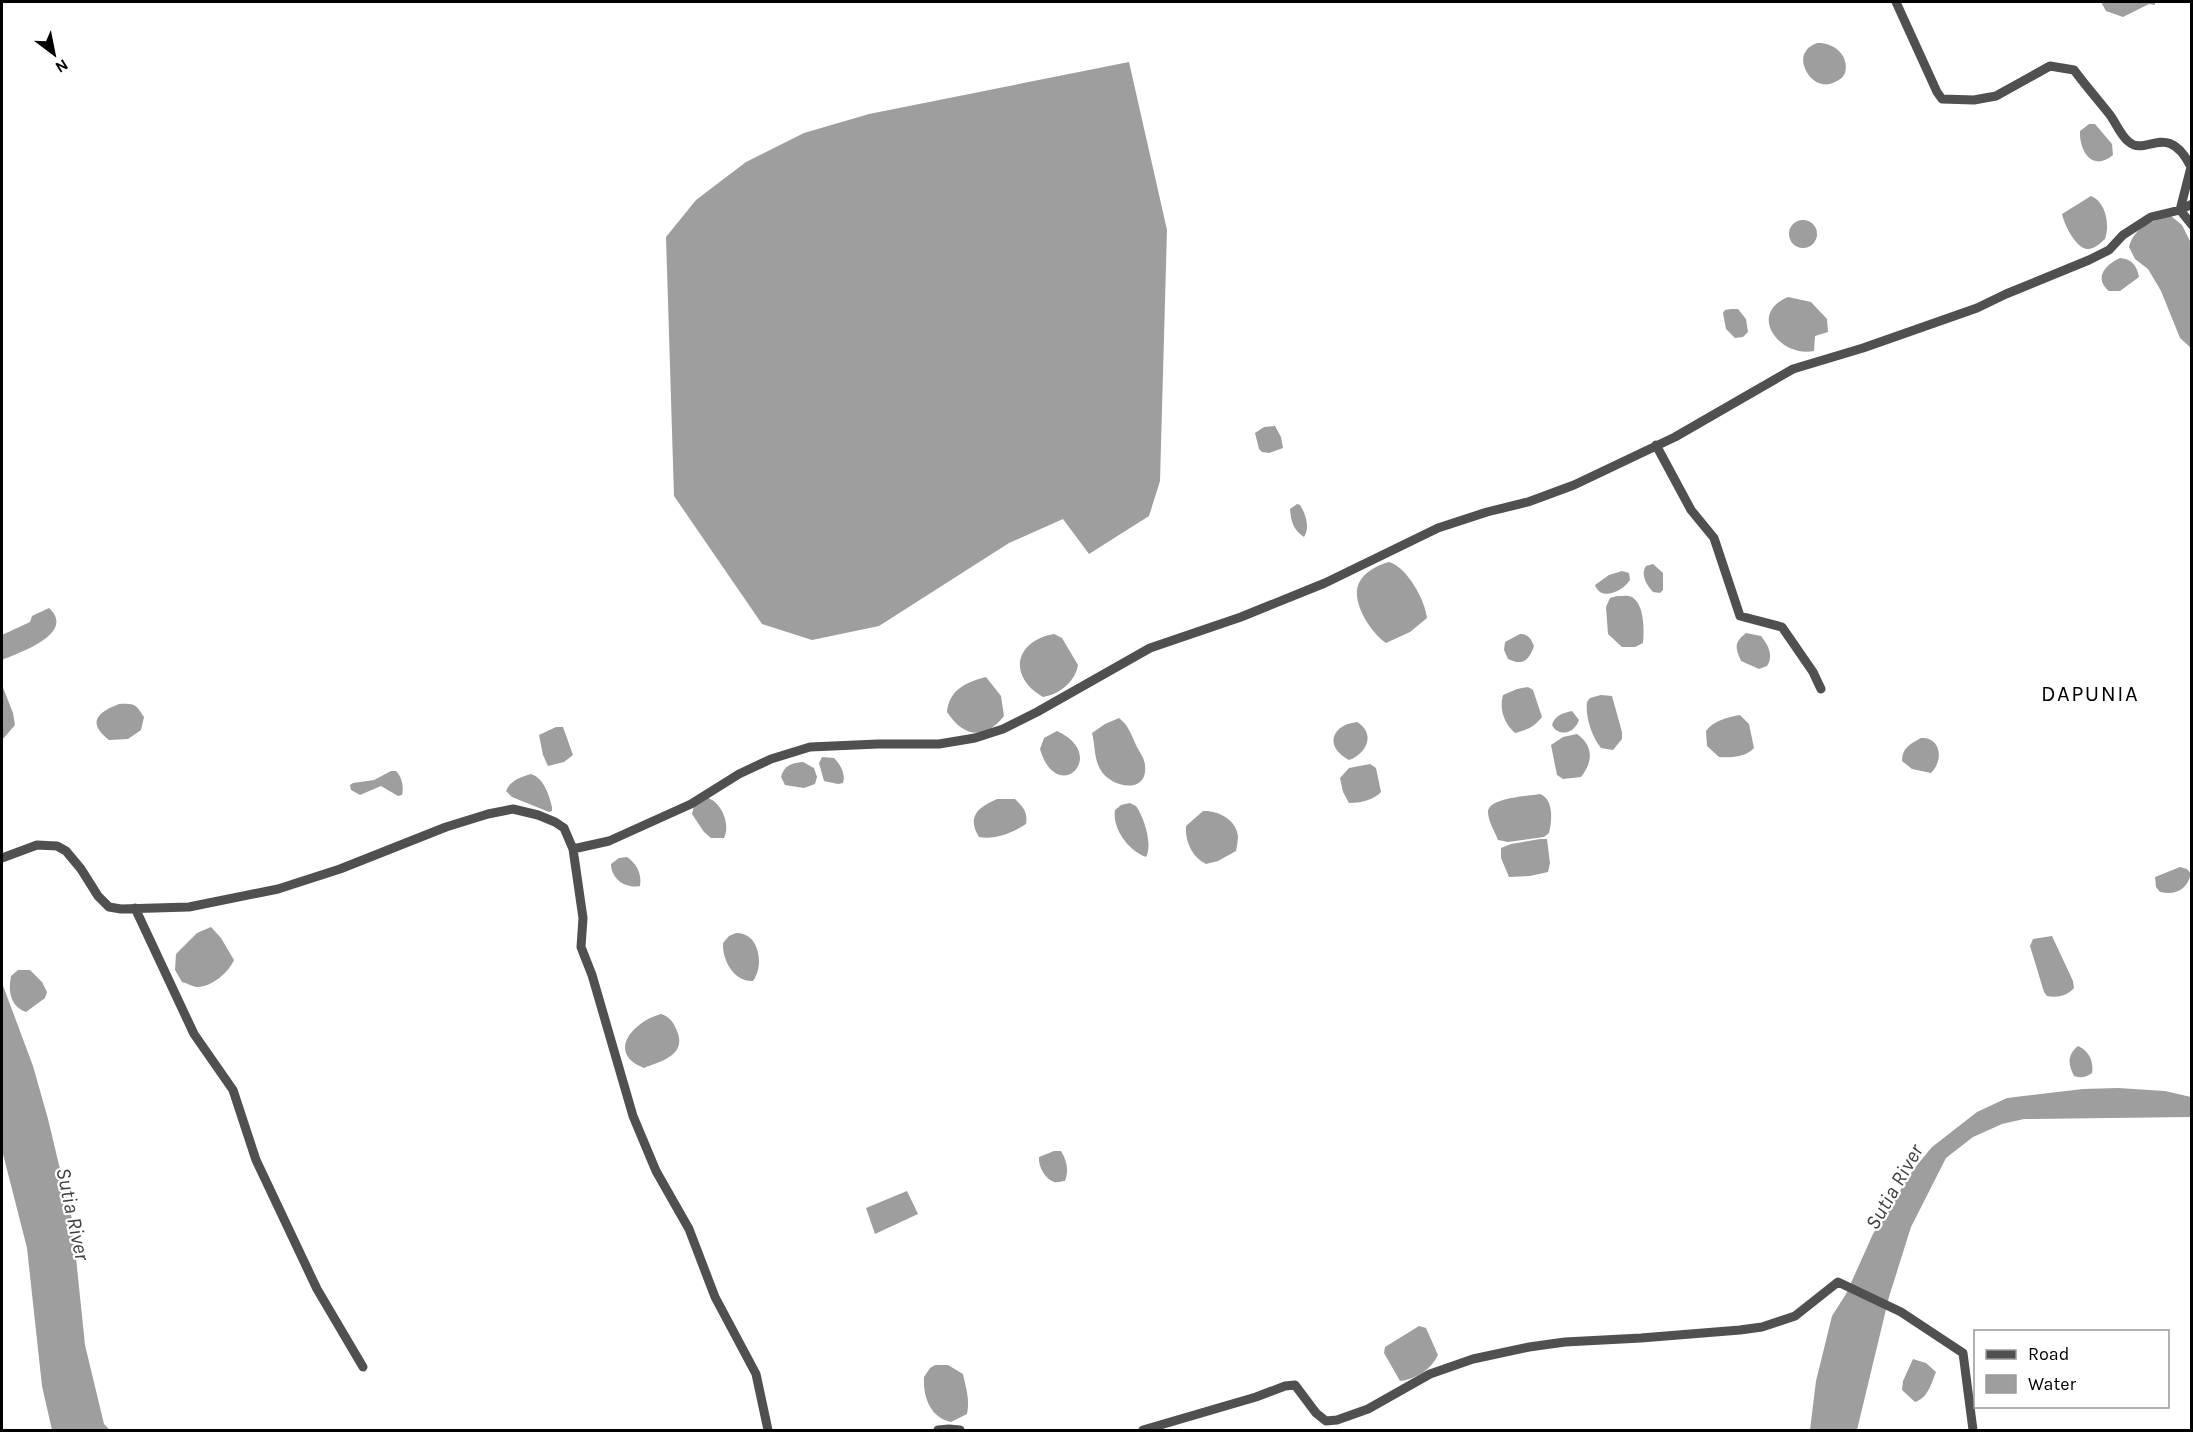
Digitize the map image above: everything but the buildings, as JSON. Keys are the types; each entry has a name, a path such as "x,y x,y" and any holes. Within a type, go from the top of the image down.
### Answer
{"street":[{"path":"1896,2 1942,99 1974,100 1996,96 2050,66 2074,70 2129,142 2140,147 2156,141 2166,141 2180,150 2187,159 2191,167 2180,210"},
{"path":"573,849 609,841 692,804 739,774 771,759 810,747 939,744 975,738 1003,729 1150,648 1241,617 1325,583 1438,528 1528,502 1574,485 1675,437 1793,369 1863,348 1977,308 2109,250 2123,235 2151,217 2180,210 2192,204"},
{"path":"2180,210 2192,225"},
{"path":"1656,445 1691,510 1714,538 1740,616 1782,627 1813,672 1821,689"},
{"path":"2,858 37,845 57,846 66,851 98,896 109,907 135,909 189,907 278,889 340,869 488,813 513,809 538,815 564,828 573,849 583,918 580,947 592,975 633,1116 656,1171 689,1229 715,1297 756,1374 768,1431"},
{"path":"135,909 194,1034 233,1090 256,1160 317,1289 363,1367"},
{"path":"1143,1431 1295,1385 1316,1413 1326,1420 1337,1420 1368,1409 1430,1374 1473,1359 1565,1342 1762,1327 1795,1316 1838,1282 1901,1312 1964,1353 1973,1431"},
{"path":"938,1431 949,1429 960,1431"}],"water":[{"path":"2101,2 2155,2 2155,5 2149,4 2123,17 2106,11"},
{"path":"1817,43 1834,47 1843,55 1846,67 1842,78 1827,84 1814,80 1809,75 1803,62 1804,56 1808,48"},
{"path":"1129,62 1167,230 1160,481 1149,516 1089,554 1063,519 1009,543 879,626 812,640 762,624 674,496 666,237 696,200 746,162 804,133 869,114"},
{"path":"2089,124 2095,124 2112,144 2113,155 2106,160 2094,160 2089,157 2082,146 2080,131"},
{"path":"2091,196 2100,203 2106,214 2107,227 2105,239 2095,247 2088,249 2075,241 2062,214"},
{"path":"2171,216 2182,225 2191,243 2191,348 2180,338 2161,291 2148,269 2135,259 2129,247 2135,234 2145,225"},
{"path":"1803,220 1813,224 1817,234 1813,244 1803,248 1793,244 1789,234 1793,224"},
{"path":"2120,258 2133,264 2139,277 2120,291 2109,291 2102,281 2103,272"},
{"path":"1788,297 1811,302 1827,319 1828,332 1815,336 1814,351 1790,348 1780,342 1773,333 1769,324 1770,314 1776,305"},
{"path":"1731,309 1738,309 1746,319 1748,332 1743,337 1735,338 1726,329 1723,313"},
{"path":"1275,426 1281,437 1283,448 1269,453 1262,452 1255,433 1264,427"},
{"path":"1297,504 1300,505 1306,521 1307,529 1304,537 1293,525 1291,517 1290,509"},
{"path":"1389,562 1402,570 1414,585 1423,602 1427,618 1410,632 1386,643 1368,624 1357,599 1357,590 1361,579 1368,572"},
{"path":"1653,564 1663,573 1663,590 1660,593 1653,592 1644,576 1646,566"},
{"path":"1622,571 1629,573 1630,580 1622,588 1607,594 1598,590 1595,585 1609,575"},
{"path":"1632,597 1639,606 1643,618 1643,643 1635,647 1622,647 1608,634 1606,607 1610,598"},
{"path":"49,608 56,617 56,626 51,634 31,647 2,660 2,635 30,622 32,616"},
{"path":"1746,633 1761,636 1766,643 1770,654 1767,666 1759,669 1741,661 1737,646"},
{"path":"1054,634 1062,638 1078,665 1074,677 1066,686 1043,697 1030,687 1022,676 1021,659 1029,645"},
{"path":"1520,634 1528,636 1534,646 1527,659 1517,662 1508,659 1504,650 1505,642"},
{"path":"986,677 1001,696 1004,716 997,724 982,732 967,731 960,727 947,712 948,704 965,684"},
{"path":"2,685 13,713 15,725 2,740"},
{"path":"1528,687 1533,690 1542,717 1530,728 1515,733 1503,716 1503,695"},
{"path":"1601,695 1612,696 1622,732 1622,739 1613,750 1601,748 1588,720 1587,702 1590,698"},
{"path":"119,704 131,704 139,709 144,717 141,730 128,739 109,740 98,728 98,718 105,710"},
{"path":"1572,711 1579,720 1574,728 1563,733 1555,729 1552,725 1555,719"},
{"path":"1740,715 1749,724 1754,748 1738,756 1719,757 1707,746 1706,731 1717,722"},
{"path":"1119,718 1129,730 1145,763 1144,775 1135,785 1127,786 1112,781 1100,769 1097,760 1092,733"},
{"path":"1357,722 1366,732 1367,743 1361,753 1349,760 1336,749 1334,737 1341,727"},
{"path":"556,727 563,727 573,755 564,762 548,766 539,735"},
{"path":"1057,731 1072,741 1079,752 1079,763 1075,771 1067,775 1057,774 1048,766 1040,749 1044,738"},
{"path":"1577,734 1589,749 1588,766 1581,777 1563,779 1557,775 1551,745 1563,737"},
{"path":"1921,738 1933,741 1938,750 1938,762 1931,773 1912,769 1902,761 1905,750"},
{"path":"822,757 836,760 843,773 843,783 824,781 819,763"},
{"path":"803,762 814,768 817,777 815,784 804,788 785,785 781,777 786,767"},
{"path":"1370,764 1376,768 1381,792 1375,797 1349,803 1343,792 1340,778 1349,768"},
{"path":"391,771 396,771 400,776 403,785 402,795 398,796 381,786 360,795 351,790 350,785 353,783 374,780"},
{"path":"531,774 539,779 545,788 552,811 549,812 512,797 506,791 516,780"},
{"path":"1540,794 1550,805 1549,833 1544,837 1508,842 1498,840 1489,819 1490,807 1510,798"},
{"path":"708,798 717,804 724,814 726,832 724,838 711,838 692,814 694,806"},
{"path":"997,799 1015,799 1024,810 1026,824 1003,835 979,837 974,823 976,813"},
{"path":"1130,803 1136,806 1145,824 1149,846 1146,857 1128,845 1116,825 1115,810 1121,805"},
{"path":"1203,811 1220,814 1230,820 1238,836 1236,851 1218,861 1206,864 1193,853 1186,832 1186,826"},
{"path":"1547,839 1550,863 1548,872 1509,877 1501,858 1501,848"},
{"path":"627,857 638,870 640,886 630,886 620,882 614,874 611,864 619,858"},
{"path":"2180,867 2187,869 2191,874 2187,884 2176,892 2160,892 2156,887 2155,877"},
{"path":"211,927 221,938 234,960 232,965 208,985 196,987 182,982 175,970 176,954 197,933"},
{"path":"736,933 750,938 758,951 759,967 753,981 740,978 727,963 723,943 729,936"},
{"path":"2052,936 2073,981 2074,988 2065,995 2054,997 2047,996 2044,992 2030,946 2033,939"},
{"path":"18,970 30,970 42,982 47,992 45,998 26,1012 16,1006 10,992 11,976"},
{"path":"2,983 33,1066 48,1119 72,1219 85,1345 104,1424 110,1430 52,1430 42,1386 27,1248 2,1150"},
{"path":"661,1014 674,1025 679,1046 671,1056 644,1068 632,1062 626,1054 625,1046 633,1030 641,1023"},
{"path":"2078,1046 2088,1054 2092,1064 2092,1073 2083,1077 2074,1076 2070,1064 2070,1056"},
{"path":"2118,1088 2165,1091 2191,1097 2191,1117 2024,1119 2002,1124 1973,1137 1946,1158 1911,1227 1889,1297 1857,1430 1810,1430 1816,1381 1832,1316 1846,1294 1873,1234 1913,1170 1932,1147 1977,1112 2007,1098 2083,1089"},
{"path":"1054,1151 1061,1151 1065,1158 1067,1169 1065,1181 1051,1180 1041,1168 1039,1157"},
{"path":"907,1191 918,1214 875,1234 866,1208"},
{"path":"1419,1326 1426,1328 1438,1355 1422,1373 1400,1381 1384,1353 1385,1347"},
{"path":"1913,1359 1926,1363 1936,1372 1926,1394 1915,1402 1902,1390 1903,1381"},
{"path":"935,1365 948,1365 963,1374 968,1399 967,1414 951,1422 933,1411 925,1392 924,1377"}],"district":[{"name":"DAPUNIA","path":"2090,694"}],"water label":[{"name":"Sutia River","path":"1894,1187"},
{"name":"Sutia River","path":"73,1214"}]}
